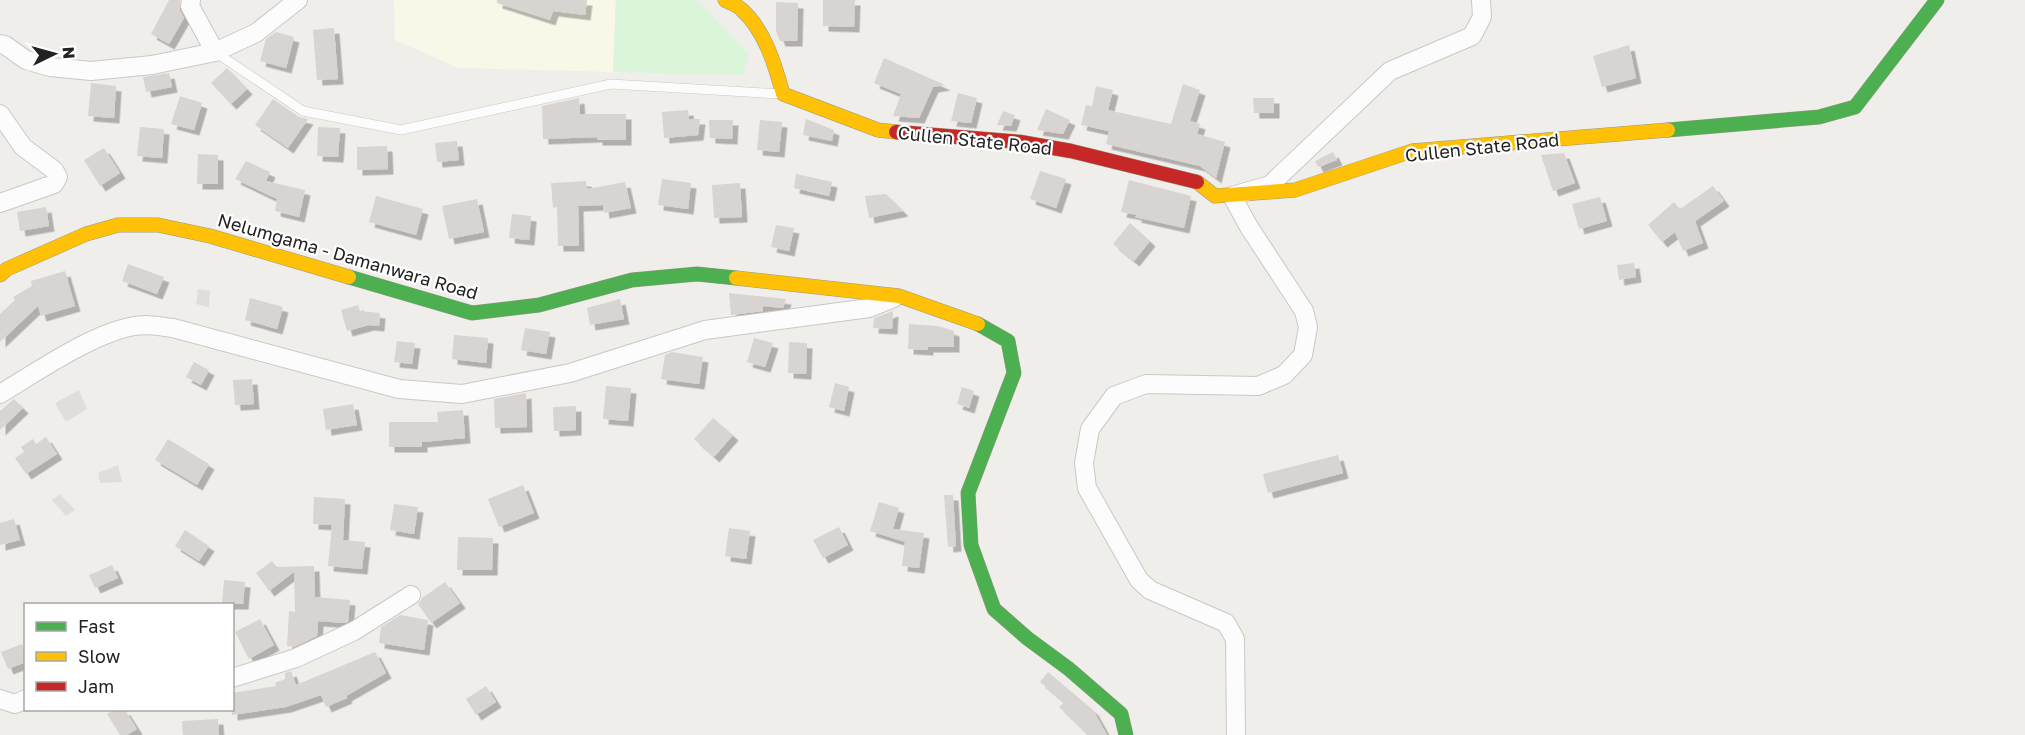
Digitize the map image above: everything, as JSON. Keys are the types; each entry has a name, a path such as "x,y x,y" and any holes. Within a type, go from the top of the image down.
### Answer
{"street":[{"path":"191,0 190,6 215,52"},
{"path":"0,44 26,60 50,67 91,71 152,65 215,52 256,33 298,0"},
{"path":"725,0 741,9 757,30 774,61 783,94"},
{"path":"1236,735 1235,639 1226,623 1150,590 1139,580 1087,488 1084,463 1090,429 1113,396 1146,384 1258,386 1284,375 1303,355 1308,327 1304,312 1232,196 1270,185 1390,71 1472,36 1482,17 1481,0"},
{"name":"Cullen State Road","path":"783,94 878,130 1020,142 1071,151 1196,181 1215,196 1232,196 1295,190 1412,151 1818,117 1855,107 1937,0"},
{"path":"0,114 22,147 54,170 58,177 54,184 0,203"},
{"name":"Nelumgama - Damanwara Road","path":"0,275 7,269 86,234 118,225 158,225 210,236 472,313 539,305 632,279 697,274 899,296 979,324 1008,341 1014,373 968,494 971,545 994,609 1121,714 1126,735"},
{"path":"0,394 69,352 119,330 144,325 172,328 399,388 462,394 570,373 705,330 869,308 899,296"},
{"path":"234,677 296,658 354,631 411,595"},
{"path":"0,699 15,704 24,700"}],"lane":[{"path":"215,52 303,111 401,130 611,84 783,94"}],"shaded area":[{"path":"394,0 616,0 613,72 458,68 395,40"},
{"path":"198,289 210,291 209,307 196,304"},
{"path":"79,390 87,409 66,422 55,403"},
{"path":"118,465 122,482 100,483 98,473"},
{"path":"60,494 75,510 66,516 52,500"}],"green space":[{"path":"616,0 697,0 749,54 743,75 613,72"}],"building":[{"path":"169,0 180,0 180,11 184,18 169,44 151,34"},
{"path":"497,0 587,0 585,15 553,11 550,20 497,3"},
{"path":"823,0 855,0 854,27 823,26"},
{"path":"776,2 798,3 797,41 780,41 776,31"},
{"path":"334,28 338,79 317,80 313,30"},
{"path":"276,32 294,37 286,68 260,61 266,39"},
{"path":"1629,45 1636,78 1602,87 1593,56"},
{"path":"884,58 945,85 933,87 919,118 893,116 901,94 874,83"},
{"path":"227,68 247,89 231,104 211,83"},
{"path":"169,73 172,87 146,92 143,77"},
{"path":"91,83 116,86 114,118 88,116"},
{"path":"1183,84 1200,90 1190,121 1200,124 1197,134 1225,142 1216,178 1200,166 1106,144 1109,131 1081,125 1086,105 1092,106 1096,86 1113,90 1108,110 1171,124"},
{"path":"958,93 977,98 971,123 951,121"},
{"path":"180,96 202,103 194,130 171,124"},
{"path":"579,98 580,114 626,114 626,140 597,140 597,137 543,139 542,106"},
{"path":"1253,98 1274,98 1274,113 1254,113"},
{"path":"273,99 299,117 308,119 288,148 255,125"},
{"path":"1046,109 1070,120 1063,134 1037,130"},
{"path":"688,110 689,119 700,119 698,135 664,138 662,112"},
{"path":"1003,111 1015,115 1011,126 997,125"},
{"path":"806,119 834,130 832,141 803,135"},
{"path":"709,120 733,120 732,139 710,138"},
{"path":"760,120 782,122 779,152 757,150"},
{"path":"140,127 164,129 162,158 137,156"},
{"path":"318,127 340,128 338,157 317,156"},
{"path":"457,141 459,160 437,162 435,143"},
{"path":"387,146 388,169 357,170 357,147"},
{"path":"104,148 120,173 100,186 84,160"},
{"path":"1333,152 1337,160 1318,167 1315,161"},
{"path":"1564,153 1575,183 1553,191 1541,155"},
{"path":"198,154 218,155 218,184 197,184"},
{"path":"246,161 270,172 266,181 305,190 299,217 275,211 277,199 235,179"},
{"path":"1040,171 1066,179 1056,208 1030,199"},
{"path":"796,174 832,182 829,196 794,188"},
{"path":"662,179 691,183 688,209 658,205"},
{"path":"1129,180 1191,196 1184,228 1121,212"},
{"path":"586,181 587,189 625,182 631,208 604,213 603,205 578,206 579,246 558,246 557,207 553,208 551,183"},
{"path":"740,183 742,217 714,218 712,185"},
{"path":"1713,186 1724,201 1695,221 1703,243 1683,251 1675,232 1662,242 1648,225 1674,202 1680,209"},
{"path":"886,194 903,211 869,218 865,196"},
{"path":"376,196 423,209 416,235 369,222"},
{"path":"1600,197 1607,221 1579,229 1572,204"},
{"path":"477,199 484,232 449,239 442,206"},
{"path":"46,207 49,226 20,231 17,212"},
{"path":"512,214 531,216 529,240 509,238"},
{"path":"1130,223 1150,241 1134,261 1113,244"},
{"path":"776,225 794,228 789,251 771,247"},
{"path":"1634,263 1636,277 1619,280 1617,265"},
{"path":"128,264 164,277 157,294 122,281"},
{"path":"65,271 75,306 41,316 38,306 0,342 0,314 15,300 13,297 32,286 31,281"},
{"path":"729,293 786,299 783,308 763,306 763,311 731,315"},
{"path":"250,298 283,307 277,329 245,320"},
{"path":"620,299 624,319 590,325 587,308"},
{"path":"358,305 360,311 380,313 379,326 369,325 347,331 341,310"},
{"path":"893,311 892,329 873,328 874,318"},
{"path":"909,324 938,326 954,331 954,347 928,347 928,350 908,349"},
{"path":"525,328 550,332 546,354 521,350"},
{"path":"454,335 488,338 486,363 452,359"},
{"path":"754,338 773,343 765,367 747,362"},
{"path":"397,341 415,343 412,364 394,362"},
{"path":"789,342 807,343 806,374 788,373"},
{"path":"672,352 703,357 699,384 661,379 665,355"},
{"path":"194,362 209,370 201,385 186,377"},
{"path":"252,379 254,404 235,405 233,380"},
{"path":"835,383 849,387 844,411 829,407"},
{"path":"606,386 631,388 628,421 603,419"},
{"path":"962,387 974,391 969,408 957,404"},
{"path":"526,393 527,427 495,428 494,399"},
{"path":"14,399 23,408 0,430 0,411"},
{"path":"353,404 357,425 326,430 323,409"},
{"path":"576,406 576,430 554,431 553,407"},
{"path":"463,410 465,438 422,442 422,447 389,447 389,422 438,422 437,412"},
{"path":"713,418 733,435 714,457 694,439"},
{"path":"46,437 57,454 26,474 15,458 24,452 21,447 33,439 36,444"},
{"path":"168,439 209,464 197,485 155,460"},
{"path":"1338,455 1343,473 1268,493 1263,474"},
{"path":"523,485 534,513 499,527 488,499"},
{"path":"944,495 953,495 956,546 948,547"},
{"path":"314,497 345,499 343,540 365,542 362,569 328,566 332,525 313,524"},
{"path":"879,502 899,508 893,529 924,533 919,568 902,566 905,542 870,531"},
{"path":"394,504 418,507 414,534 390,530"},
{"path":"14,519 20,540 0,545 0,523"},
{"path":"839,527 848,545 823,558 813,540"},
{"path":"729,528 750,531 746,559 725,556"},
{"path":"185,530 209,546 199,561 175,546"},
{"path":"458,537 493,538 492,570 457,570"},
{"path":"272,561 277,567 314,566 315,597 350,600 348,622 318,621 317,636 294,647 287,646 289,611 295,612 294,572 269,591 256,573"},
{"path":"112,565 118,578 95,588 89,575"},
{"path":"224,580 245,582 243,604 222,603"},
{"path":"445,582 460,603 431,623 418,604 422,598"},
{"path":"400,615 428,620 424,650 379,643 381,627"},
{"path":"260,619 274,645 249,659 235,632"},
{"path":"22,644 24,663 8,669 1,652"},
{"path":"375,652 386,673 346,696 347,698 326,707 321,695 286,707 232,715 234,693 276,686 275,683 285,679 285,673 291,671 296,685"},
{"path":"1048,672 1093,710 1107,735 1088,735 1059,707 1064,702 1040,682"},
{"path":"486,686 496,702 476,715 466,699"},
{"path":"112,711 126,711 137,729 127,735 120,735 107,714"},
{"path":"218,719 219,735 183,735 182,721"}],"traffic: fast":[{"path":"1668,130 1819,117 1855,107 1937,0"},
{"path":"349,277 472,313 539,305 632,280 697,274 736,278"},
{"path":"978,324 1008,341 1014,373 968,493 971,545 994,609 1121,714 1126,735"}],"traffic: slow":[{"path":"725,0 739,8 757,27 773,60 783,94 878,130 896,132"},
{"path":"1197,182 1215,196 1295,190 1412,151 1668,130"},
{"path":"0,275 7,269 86,234 118,225 158,225 210,236 349,277"},
{"path":"736,278 899,296 978,324"}],"traffic: jam":[{"path":"896,132 1020,142 1071,151 1197,182"}]}
